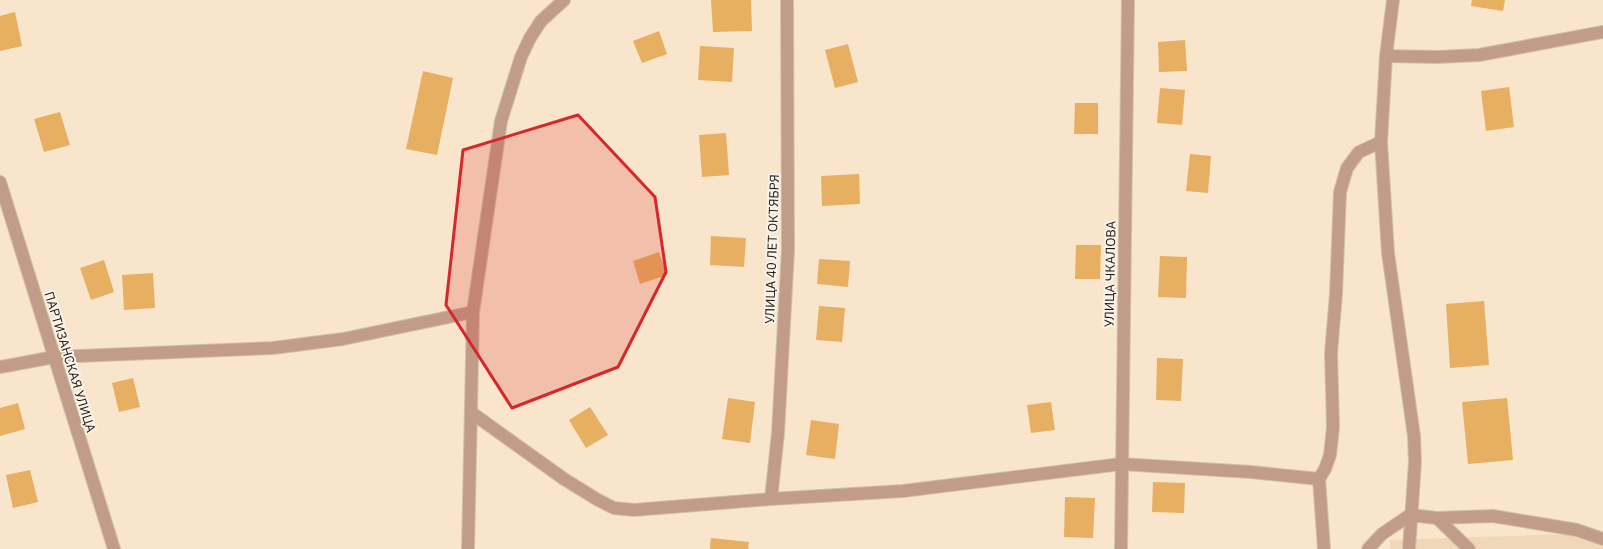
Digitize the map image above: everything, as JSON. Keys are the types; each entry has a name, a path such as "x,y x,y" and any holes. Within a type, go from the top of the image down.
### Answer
{"street":[{"path":"468,549 473,312 501,121 521,57 530,38 541,21 564,0"},
{"name":"УЛИЦА 40 ЛЕТ ОКТЯБРЯ","path":"771,499 778,433 788,250 787,0"},
{"name":"УЛИЦА ЧКАЛОВА","path":"1121,549 1128,0"},
{"path":"1393,0 1386,56 1381,142 1388,253 1414,436 1415,462 1408,549"},
{"path":"1386,56 1438,57 1479,55 1603,32"},
{"path":"1324,549 1319,479 1325,469 1330,455 1333,427 1331,353 1336,294 1340,192 1347,168 1359,152 1381,142"},
{"name":"ПАРТИЗАНСКАЯ УЛИЦА","path":"0,182 114,549"},
{"path":"0,367 54,358 273,348 343,339 473,312"},
{"path":"472,414 564,479 598,500 614,508 634,510 771,499 903,491 1121,464 1251,472 1319,479"},
{"path":"1368,549 1382,534 1410,516 1437,518 1493,516 1577,530 1603,539"},
{"path":"1437,518 1469,549"}],"highlighted area":[{"path":"578,115 655,197 666,272 618,367 512,408 446,305 463,150"}],"shaded area":[{"path":"1603,533 1603,549 1390,549 1390,540"}],"building":[{"path":"711,0 751,0 752,31 713,32"},
{"path":"1472,0 1505,0 1503,11 1471,6"},
{"path":"15,12 22,46 0,51 0,16"},
{"path":"659,31 667,54 642,63 633,41"},
{"path":"1185,40 1187,71 1159,72 1158,42"},
{"path":"848,44 858,82 835,88 825,50"},
{"path":"700,46 734,48 732,82 698,80"},
{"path":"423,71 453,78 437,155 406,149"},
{"path":"1509,87 1514,127 1486,131 1481,91"},
{"path":"1160,88 1185,90 1182,125 1157,123"},
{"path":"1075,103 1098,103 1098,134 1074,134"},
{"path":"60,112 70,145 44,152 34,119"},
{"path":"726,133 729,175 702,177 699,135"},
{"path":"1190,154 1211,156 1208,193 1186,191"},
{"path":"859,174 860,204 822,206 821,176"},
{"path":"711,236 746,238 744,267 710,265"},
{"path":"1076,245 1101,245 1100,279 1075,279"},
{"path":"659,252 667,275 640,284 633,261"},
{"path":"1160,256 1187,257 1186,298 1158,297"},
{"path":"819,259 850,261 848,287 817,284"},
{"path":"104,260 114,292 91,300 80,268"},
{"path":"153,273 155,308 124,310 122,275"},
{"path":"1484,301 1489,365 1450,368 1446,304"},
{"path":"819,306 845,308 842,342 816,340"},
{"path":"1157,358 1183,359 1181,401 1156,400"},
{"path":"133,378 140,407 119,412 112,383"},
{"path":"728,398 755,402 750,443 722,439"},
{"path":"1507,398 1513,460 1468,464 1462,402"},
{"path":"1051,402 1055,430 1031,433 1027,405"},
{"path":"18,403 25,429 0,436 0,408"},
{"path":"590,407 608,435 586,448 569,420"},
{"path":"811,420 839,424 835,459 806,455"},
{"path":"30,470 38,502 13,508 6,475"},
{"path":"1153,482 1185,483 1184,513 1152,512"},
{"path":"1065,497 1095,498 1093,538 1064,537"},
{"path":"711,538 749,542 748,549 710,549"}]}
